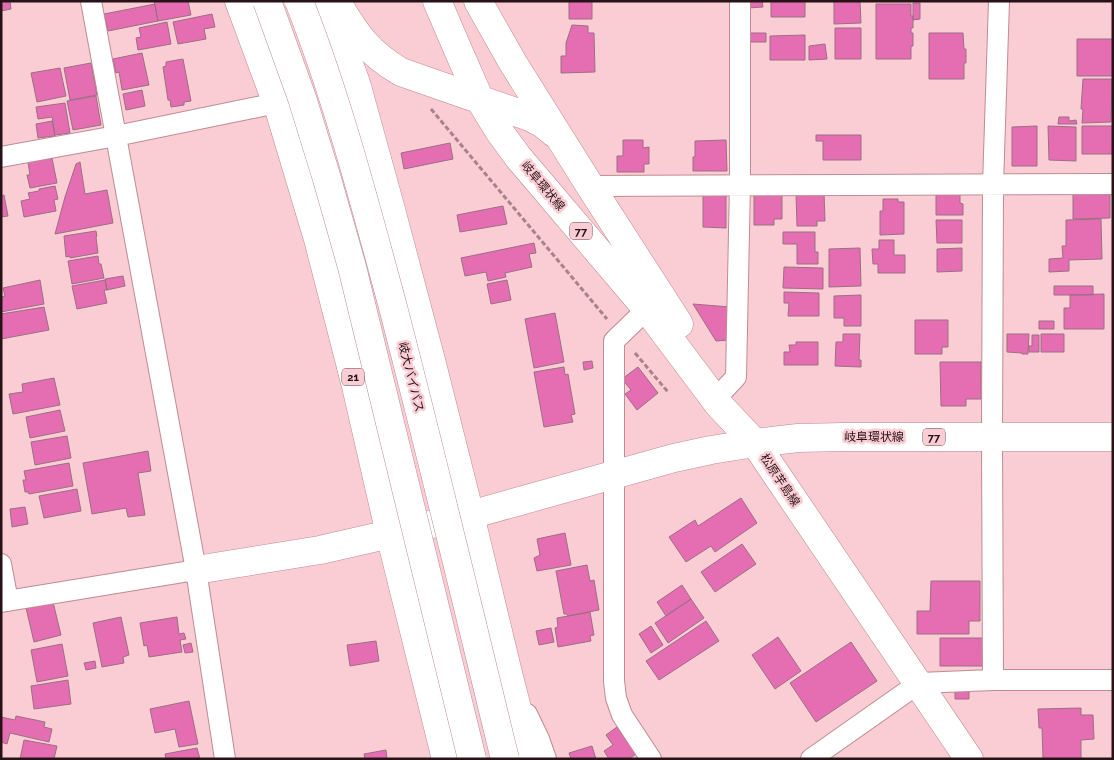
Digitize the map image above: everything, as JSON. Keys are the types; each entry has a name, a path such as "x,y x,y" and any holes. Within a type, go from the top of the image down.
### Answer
{"main road":[{"name":"21","path":"239,1 277,103 318,239 356,386 390,534 446,759"},
{"name":"21","path":"267,1 304,107 352,267 472,759"},
{"name":"岐大バイパス","path":"299,1 329,83 379,254 505,759"},
{"path":"326,1 356,83 385,187 432,364 530,759"},
{"path":"336,1 353,30 370,50 386,63 401,72 543,124 566,147"},
{"name":"岐阜環状線","path":"437,1 480,100 499,131 518,157 648,309 719,405 755,443 798,438 843,437 1113,437"},
{"name":"77","path":"478,1 513,63 590,186 755,443"},
{"name":"松原芋島線","path":"196,570 320,550 470,515 683,456 755,443 969,759"}],"street":[{"path":"91,1 196,570 225,759"},
{"path":"723,391 736,377 740,184 740,1"},
{"path":"993,680 993,185 999,1"},
{"path":"1,158 277,103"},
{"path":"590,186 1113,184"},
{"path":"648,309 614,341 614,681 616,698 622,715 651,759"},
{"path":"1,564 4,602 196,570"},
{"path":"508,673 539,739 546,759"},
{"path":"811,759 919,683 993,680 1113,680"}],"path":[{"path":"427,104 668,392"}],"building":[{"path":"1,1 10,1 11,9 1,11"},
{"path":"154,1 188,1 191,15 158,21"},
{"path":"569,1 592,1 592,19 569,19"},
{"path":"748,1 762,1 763,7 748,8"},
{"path":"771,1 805,1 805,17 771,17"},
{"path":"834,1 860,1 861,23 834,24"},
{"path":"913,3 920,3 920,19 913,20"},
{"path":"155,4 158,21 108,31 104,14"},
{"path":"876,4 911,4 913,46 911,46 911,59 876,59"},
{"path":"212,14 215,27 204,29 206,39 178,44 173,22"},
{"path":"167,22 171,44 138,50 136,38 141,37 139,28"},
{"path":"572,25 588,26 588,33 594,33 595,72 561,73 561,56 566,56 566,43"},
{"path":"835,28 861,28 861,59 835,59"},
{"path":"750,33 766,33 766,42 750,42"},
{"path":"929,33 963,33 964,49 966,49 964,79 929,79"},
{"path":"805,35 805,60 770,60 770,36"},
{"path":"1077,39 1113,39 1113,76 1077,76"},
{"path":"825,44 827,59 809,60 809,46"},
{"path":"142,53 149,85 122,90 119,72 116,73 113,59"},
{"path":"183,59 191,101 184,102 184,105 171,107 170,100 168,100 163,67 166,66 166,62"},
{"path":"91,63 97,95 70,100 64,68"},
{"path":"60,68 66,96 37,102 31,73"},
{"path":"1083,79 1112,79 1111,122 1082,123"},
{"path":"142,90 145,106 126,110 123,94"},
{"path":"96,96 101,125 73,130 67,101"},
{"path":"65,103 70,133 55,135 52,117 38,119 36,107"},
{"path":"1059,117 1069,117 1069,121 1076,120 1077,124 1058,124"},
{"path":"52,121 55,136 38,138 36,124"},
{"path":"1037,126 1037,166 1012,166 1012,127"},
{"path":"1048,126 1076,127 1076,161 1049,160"},
{"path":"1082,126 1113,126 1112,154 1082,154"},
{"path":"816,135 861,135 861,160 823,160 823,141 816,141"},
{"path":"623,140 643,140 643,148 649,147 649,164 644,164 644,172 617,172 617,156 623,156"},
{"path":"726,140 727,171 693,171 695,141"},
{"path":"450,143 453,159 404,169 401,153"},
{"path":"52,158 57,183 30,188 27,175 30,175 28,162"},
{"path":"80,162 85,194 107,190 113,223 55,234 76,164"},
{"path":"55,186 58,199 54,200 56,211 24,217 21,201 30,199 28,193"},
{"path":"754,189 782,189 782,219 774,219 774,225 754,225"},
{"path":"1073,191 1110,191 1110,218 1073,219"},
{"path":"936,192 960,192 963,215 936,215"},
{"path":"796,193 824,193 825,221 817,221 817,226 797,226"},
{"path":"726,194 726,228 703,227 703,195"},
{"path":"4,195 8,216 1,217 1,196"},
{"path":"883,199 898,199 898,202 904,202 904,234 880,235 880,211 883,211"},
{"path":"503,206 507,224 460,232 457,215"},
{"path":"1101,219 1102,259 1069,260 1069,271 1049,272 1049,259 1063,258 1062,246 1066,246 1066,220"},
{"path":"936,220 962,220 962,243 937,243"},
{"path":"96,231 98,253 66,257 64,236"},
{"path":"783,232 815,232 815,252 818,252 818,264 797,264 797,244 783,244"},
{"path":"879,240 894,240 894,255 905,255 905,273 878,273 878,264 873,264 872,249 879,249"},
{"path":"534,243 536,253 529,254 532,267 505,273 506,277 488,281 486,272 465,276 461,258"},
{"path":"860,248 861,286 829,287 829,249"},
{"path":"962,248 962,271 937,272 937,249"},
{"path":"98,256 104,278 72,284 68,261"},
{"path":"784,267 823,268 823,289 783,288"},
{"path":"123,276 125,286 107,290 105,279"},
{"path":"40,280 44,304 1,312 1,297 5,296 3,288"},
{"path":"105,280 107,290 104,290 107,303 77,309 72,286"},
{"path":"507,280 511,300 491,304 487,284"},
{"path":"1054,286 1093,286 1093,295 1054,295"},
{"path":"784,292 819,293 819,316 788,316 789,303 784,303"},
{"path":"1104,294 1104,329 1064,329 1064,308 1070,308 1070,295"},
{"path":"861,295 861,326 844,326 844,318 834,318 834,296"},
{"path":"693,304 730,307 730,340 716,341"},
{"path":"44,307 49,330 1,339 1,314"},
{"path":"555,313 564,362 534,368 525,319"},
{"path":"915,320 948,320 948,347 942,347 942,354 915,354"},
{"path":"1039,321 1054,321 1054,329 1039,329"},
{"path":"843,334 860,334 859,360 861,360 861,367 835,366 836,342 843,342"},
{"path":"1007,334 1029,334 1028,354 1007,352"},
{"path":"1041,334 1064,334 1064,352 1041,352"},
{"path":"1032,335 1039,335 1039,352 1029,352 1029,346 1032,346"},
{"path":"796,342 818,342 818,365 784,365 784,352 790,352 789,345 796,345"},
{"path":"592,361 593,368 584,370 583,362"},
{"path":"940,362 981,362 981,399 966,399 966,406 941,406"},
{"path":"564,367 565,375 568,374 575,414 571,415 573,422 544,427 534,372"},
{"path":"638,367 658,393 637,410 625,394 631,390 622,379"},
{"path":"54,378 60,405 13,414 9,394 23,392 22,384"},
{"path":"60,410 65,431 30,438 26,417"},
{"path":"67,436 71,458 35,465 31,442"},
{"path":"148,451 151,471 138,473 145,515 128,517 126,508 92,514 83,463"},
{"path":"69,463 73,486 29,494 25,492 23,480 26,480 24,471"},
{"path":"77,489 81,511 44,518 39,496"},
{"path":"741,498 757,523 715,552 711,546 686,562 669,537 695,520 698,526"},
{"path":"25,507 28,524 12,527 10,509"},
{"path":"565,533 571,565 537,571 534,558 540,555 537,539"},
{"path":"742,544 756,564 715,592 701,572"},
{"path":"587,565 590,581 594,580 599,610 568,616 564,614 556,571"},
{"path":"931,581 980,581 980,621 969,621 969,634 917,634 917,611 930,611"},
{"path":"682,585 691,599 666,616 657,602"},
{"path":"691,599 704,618 668,643 655,623"},
{"path":"53,602 61,635 34,642 26,608"},
{"path":"590,612 594,635 590,636 591,641 558,647 555,628 558,627 557,618"},
{"path":"121,617 129,655 123,657 124,663 102,667 93,623"},
{"path":"177,617 179,634 184,633 186,639 180,640 182,652 149,657 147,645 144,646 140,623"},
{"path":"706,621 719,641 659,680 646,661"},
{"path":"651,626 663,645 651,653 639,634"},
{"path":"551,628 554,642 539,645 536,631"},
{"path":"778,637 801,671 775,689 752,655"},
{"path":"940,638 984,638 984,666 940,666"},
{"path":"376,641 379,661 350,666 347,645"},
{"path":"851,642 877,681 816,722 790,683"},
{"path":"191,643 193,652 185,653 183,645"},
{"path":"62,644 68,676 37,682 31,650"},
{"path":"95,661 96,668 86,670 84,663"},
{"path":"68,680 71,704 34,709 31,686"},
{"path":"955,690 969,690 969,699 955,699"},
{"path":"189,701 198,744 179,747 175,729 155,733 150,709"},
{"path":"1081,708 1081,715 1093,715 1094,739 1081,740 1081,759 1043,759 1042,728 1039,728 1038,709"},
{"path":"16,716 45,722 44,727 52,729 49,742 10,733 7,744 1,742 1,717 15,720"},
{"path":"617,727 636,754 629,759 609,759 604,751 613,745 606,735"},
{"path":"24,740 57,746 54,759 20,759"},
{"path":"592,746 596,759 571,759 569,753"},
{"path":"197,748 200,759 166,759 165,754"},
{"path":"386,750 387,759 365,759 364,754"}]}
